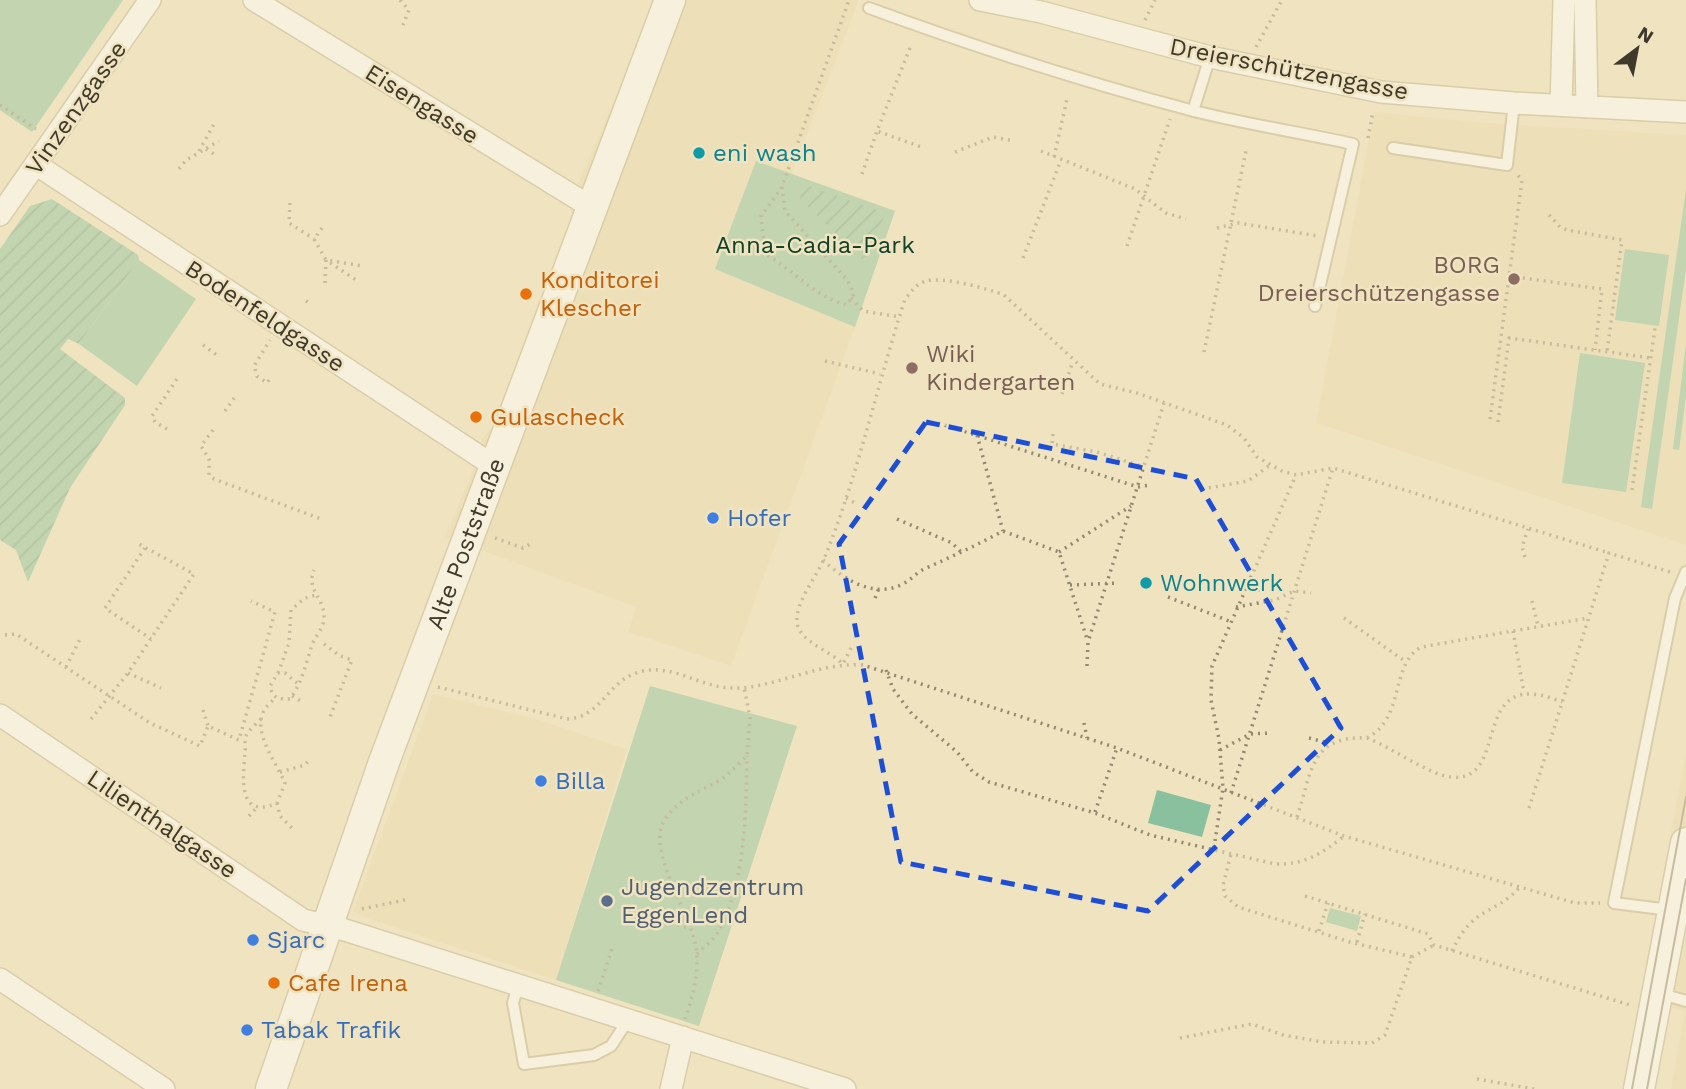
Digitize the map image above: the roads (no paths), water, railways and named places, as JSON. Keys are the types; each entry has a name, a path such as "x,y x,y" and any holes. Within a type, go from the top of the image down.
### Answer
{"main road":[{"name":"Alte Poststraße","path":"271,1089 384,762 670,0"},
{"path":"1639,1089 1648,1000 1673,910 1686,842"}],"street":[{"name":"Vinzenzgasse","path":"0,215 150,0"},
{"name":"Eisengasse","path":"254,0 591,207"},
{"name":"Dreierschützengasse","path":"981,0 1041,12 1210,57 1381,92 1686,113"},
{"path":"1561,106 1564,0"},
{"path":"1585,0 1587,107"},
{"name":"Bodenfeldgasse","path":"37,165 494,466"},
{"name":"Lilienthalgasse","path":"0,715 303,920 628,1020 684,1029 845,1089"},
{"path":"0,979 164,1089"},
{"path":"671,1089 684,1029"}],"lane":[{"path":"869,8 1009,59 1175,106 1353,144 1315,306"},
{"path":"1193,111 1210,57"},
{"path":"1393,148 1507,165 1514,103"},
{"path":"1673,910 1614,903 1675,598 1685,574"},
{"path":"518,985 513,1003 524,1065 594,1055 611,1046 628,1020"},
{"path":"1648,1000 1686,1001"}],"tram line":[{"path":"1632,1089 1686,797"},
{"path":"1647,1089 1686,879"}],"place":[{"name":"eni wash","path":"699,153"},
{"name":"BORG Dreierschützengasse","path":"1514,279"},
{"name":"Konditorei Klescher","path":"526,294"},
{"name":"Wiki Kindergarten","path":"912,368"},
{"name":"Gulascheck","path":"476,417"},
{"name":"Hofer","path":"713,518"},
{"name":"Wohnwerk","path":"1146,583"},
{"name":"Billa","path":"541,781"},
{"name":"Jugendzentrum EggenLend","path":"607,901"},
{"name":"Sjarc","path":"253,940"},
{"name":"Cafe Irena","path":"274,983"},
{"name":"Tabak Trafik","path":"247,1030"}],"park label":[{"name":"Anna-Cadia-Park","path":"815,245"}]}
